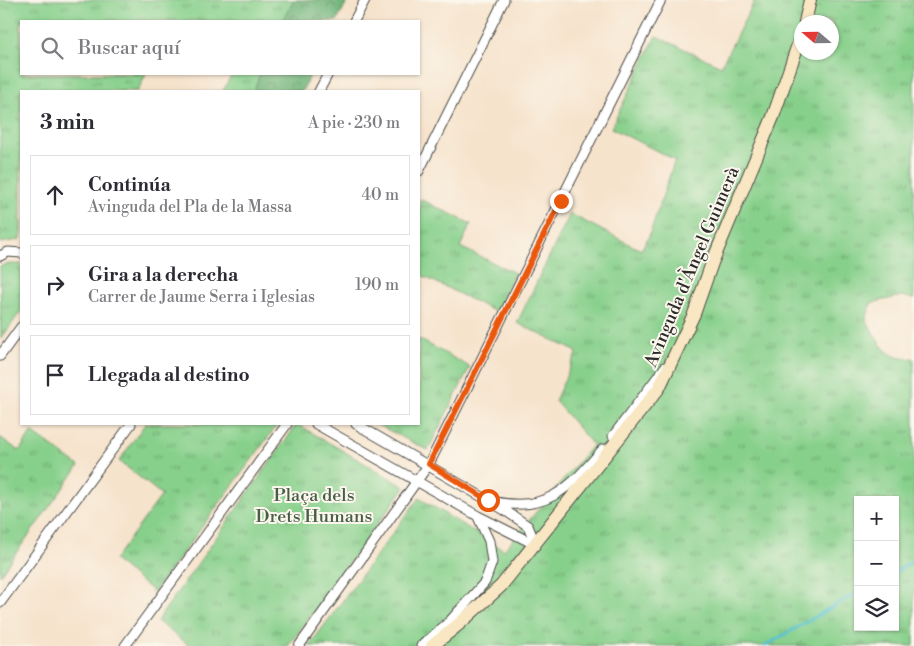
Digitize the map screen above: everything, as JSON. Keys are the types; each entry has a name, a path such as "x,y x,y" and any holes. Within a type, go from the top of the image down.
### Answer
{"street":[{"path":"355,20 365,0"},
{"path":"420,169 504,0"},
{"path":"299,646 429,464 661,0"},
{"path":"807,15 810,0"},
{"name":"Avinguda d'Àngel Guimerà","path":"432,646 460,624 501,586 536,545 659,388 682,344 773,117 794,56"},
{"path":"320,90 327,75"},
{"path":"0,256 8,252 20,253"},
{"path":"0,356 20,328"},
{"path":"488,500 510,506 532,503 556,494 573,484 609,441 682,344"},
{"path":"0,603 129,425"},
{"path":"125,646 287,425"},
{"path":"318,425 478,516 536,545"},
{"path":"358,425 429,464 528,526 536,545"},
{"path":"422,646 449,622 485,582 492,562 490,541 478,516"}],"green space":[{"path":"0,0 294,0 283,20 20,20 20,75 146,75 138,90 20,90 20,238 19,240 0,243"},
{"path":"294,0 348,0 338,20 283,20"},
{"path":"755,0 914,0 914,299 902,296 871,303 866,320 879,342 889,353 896,357 914,358 914,558 912,564 914,570 914,646 309,646 419,498 504,550 593,445 555,401 577,352 517,323 570,214 641,250 649,236 675,160 611,128 656,36 721,66"},
{"path":"231,75 260,75 254,90 224,90"},
{"path":"260,75 310,75 303,90 254,90"},
{"path":"420,199 471,224 460,247 515,273 496,312 420,274"},
{"path":"20,264 20,312 1,339 0,266"},
{"path":"420,340 470,367 428,450 378,425 420,425"},
{"path":"144,425 277,425 154,592 114,560 162,495 119,461"},
{"name":"Plaça dels Drets Humans","path":"296,425 405,487 288,646 190,646 157,621"},
{"path":"32,432 79,466 0,575 0,475 4,470 0,467 0,437 19,451"}],"waterway":[{"path":"899,569 914,560"},
{"path":"765,646 854,594"}],"route":[{"path":"488,500 429,464 561,201"}]}
